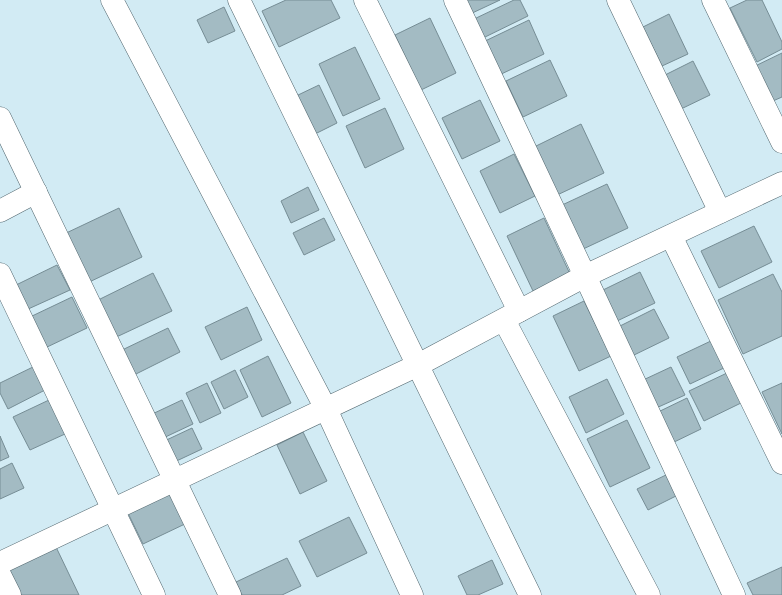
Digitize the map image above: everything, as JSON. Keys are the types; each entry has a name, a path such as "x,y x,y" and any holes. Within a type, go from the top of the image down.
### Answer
{"street":[{"path":"112,0 326,409 412,595"},
{"path":"239,0 530,595"},
{"path":"365,0 511,315 649,595"},
{"path":"455,0 734,595"},
{"path":"618,0 720,212"},
{"path":"712,0 782,142"},
{"path":"0,118 230,595"},
{"path":"0,563 418,365 585,276 782,183"},
{"path":"0,211 36,192"},
{"path":"671,236 782,463"},
{"path":"0,274 154,595"},
{"path":"0,575 10,595"}],"building":[{"path":"286,0 331,0 340,18 279,47 262,11"},
{"path":"462,0 500,0 468,15"},
{"path":"514,0 520,0 528,16 481,39 472,20"},
{"path":"747,0 762,0 782,42 782,49 757,62 730,8"},
{"path":"224,7 235,31 208,43 197,20"},
{"path":"669,14 688,54 662,66 643,27"},
{"path":"430,18 456,73 421,90 395,35"},
{"path":"529,20 544,54 497,76 481,43"},
{"path":"355,47 380,99 343,116 319,64"},
{"path":"782,53 782,97 766,104 749,69"},
{"path":"550,60 567,96 523,117 506,81"},
{"path":"693,61 710,95 681,109 665,75"},
{"path":"319,85 337,123 315,134 296,96"},
{"path":"480,100 500,141 462,159 442,118"},
{"path":"385,108 404,149 365,168 346,126"},
{"path":"581,124 604,173 555,196 532,148"},
{"path":"514,154 535,196 500,213 480,171"},
{"path":"607,184 628,228 581,250 560,206"},
{"path":"308,187 319,210 291,223 281,201"},
{"path":"119,208 142,257 85,284 62,235"},
{"path":"324,218 335,240 304,255 293,233"},
{"path":"544,218 570,274 533,291 507,236"},
{"path":"754,226 772,262 719,288 701,251"},
{"path":"57,265 70,290 26,310 14,286"},
{"path":"640,272 655,303 617,321 603,290"},
{"path":"153,273 172,311 110,340 92,303"},
{"path":"773,274 782,292 782,336 743,354 718,300"},
{"path":"72,297 87,328 45,348 30,317"},
{"path":"584,301 611,356 579,371 553,316"},
{"path":"247,307 262,340 221,360 205,327"},
{"path":"654,309 669,338 632,356 618,327"},
{"path":"168,328 180,352 132,376 120,351"},
{"path":"713,340 726,367 690,384 677,357"},
{"path":"268,356 291,403 262,417 240,370"},
{"path":"35,366 47,389 8,409 0,393 0,383"},
{"path":"671,367 685,395 654,409 641,381"},
{"path":"235,370 248,397 224,409 211,382"},
{"path":"727,373 741,403 704,421 689,391"},
{"path":"607,379 624,414 586,433 569,397"},
{"path":"207,383 221,413 200,423 186,393"},
{"path":"782,383 782,434 762,392"},
{"path":"687,398 701,429 668,445 654,414"},
{"path":"49,400 65,434 30,450 13,417"},
{"path":"182,400 193,424 159,440 148,416"},
{"path":"627,420 650,468 610,487 587,439"},
{"path":"192,428 202,449 168,465 158,444"},
{"path":"303,432 327,481 300,494 277,445"},
{"path":"0,436 9,457 0,461"},
{"path":"12,463 24,488 0,499 0,469"},
{"path":"668,474 678,495 648,510 637,489"},
{"path":"171,489 187,523 143,544 127,511"},
{"path":"349,517 367,553 317,577 299,541"},
{"path":"56,547 79,595 21,595 9,570"},
{"path":"287,558 301,586 282,595 242,595 236,582"},
{"path":"492,560 503,584 478,595 467,595 458,576"},
{"path":"782,567 782,595 753,595 747,583"}]}
